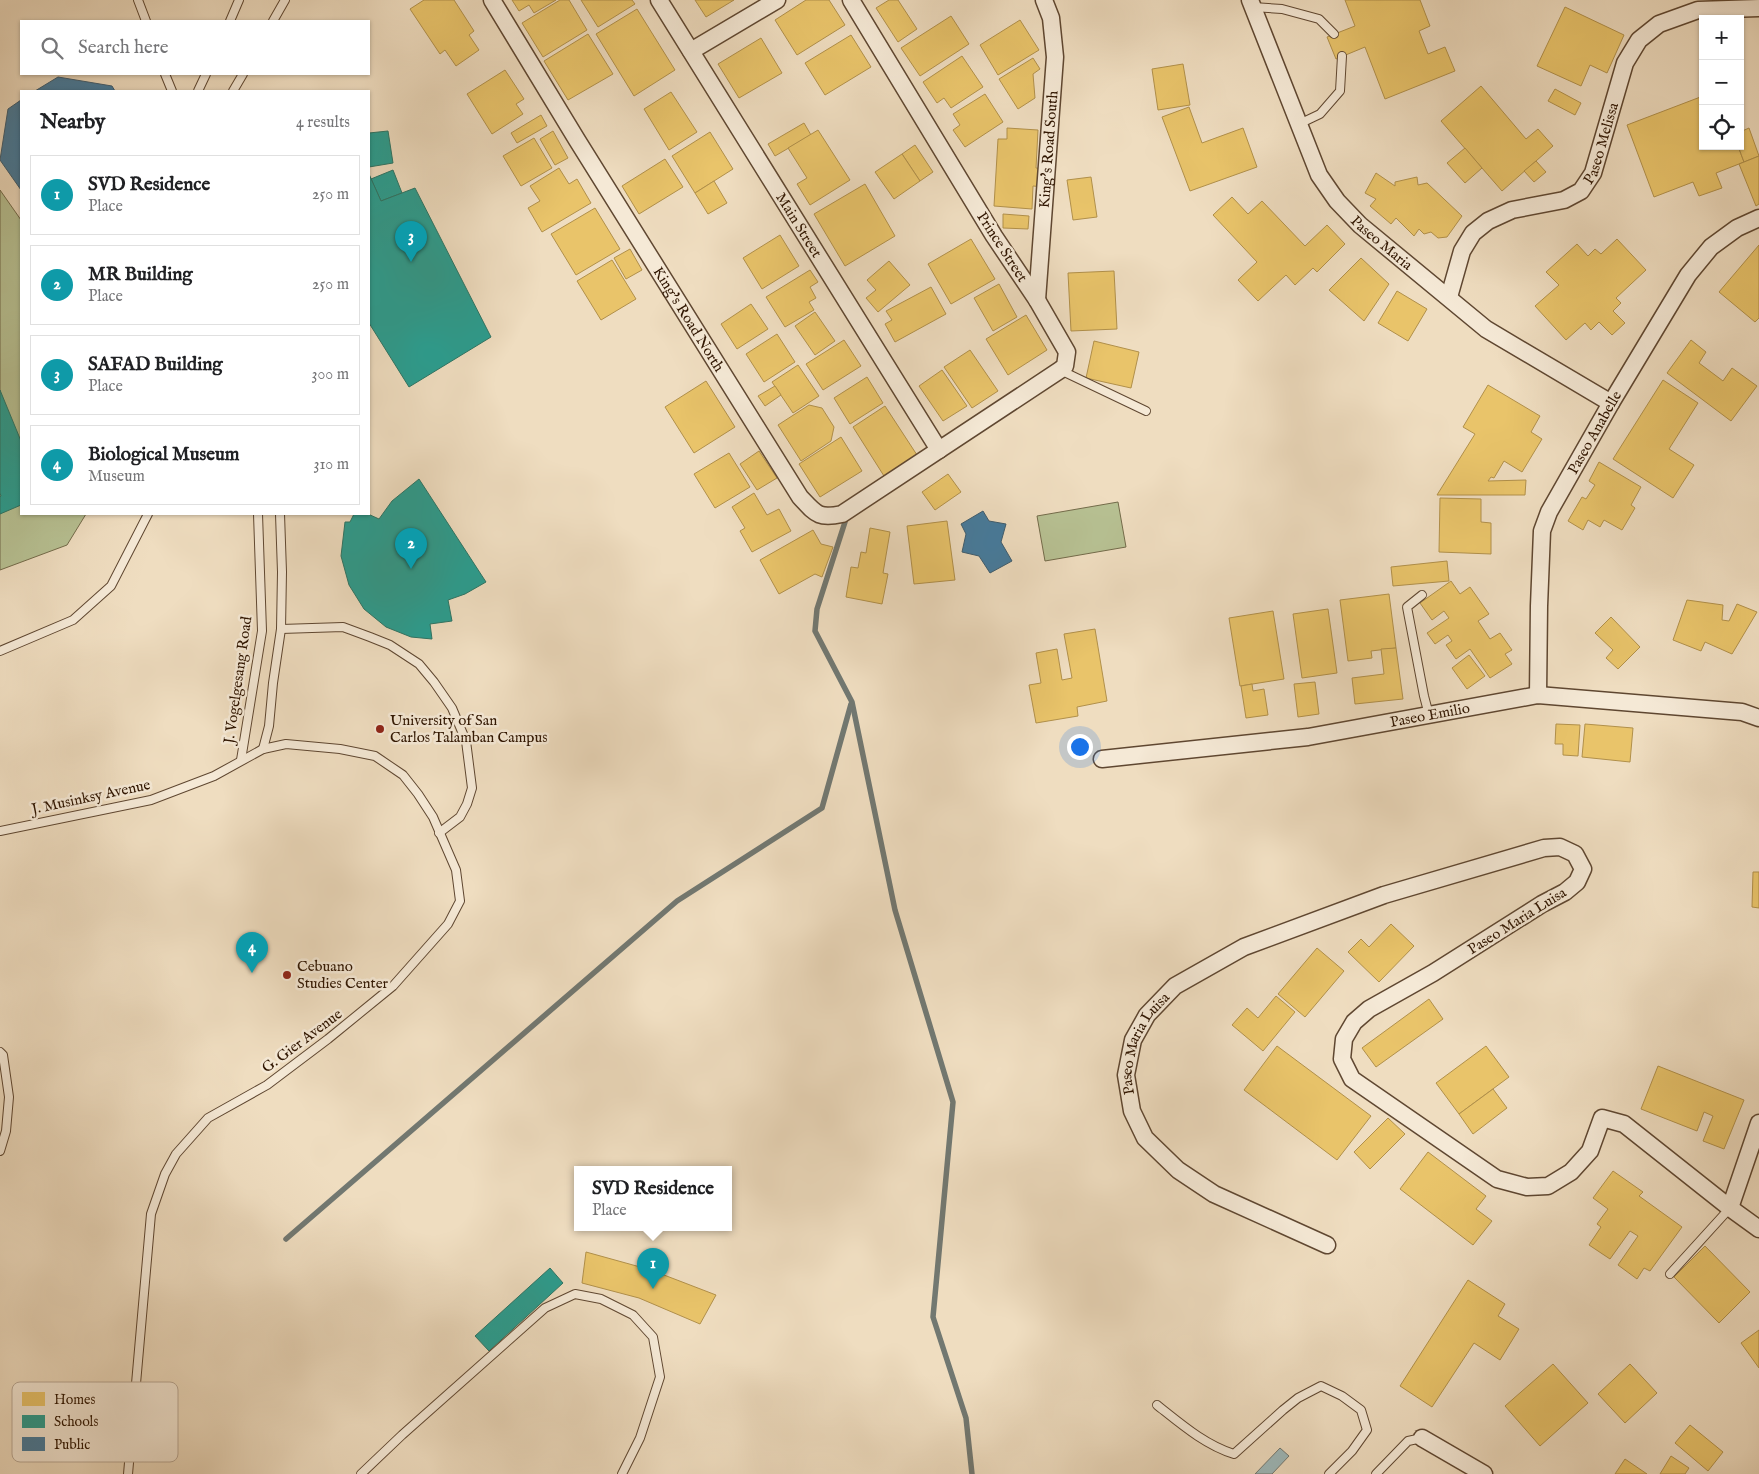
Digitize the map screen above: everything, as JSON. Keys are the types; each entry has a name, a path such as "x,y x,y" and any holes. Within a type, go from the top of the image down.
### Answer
{"street":[{"name":"King's Road North","path":"492,0 800,497 815,513 828,517 842,514 939,450"},
{"name":"Main Street","path":"659,0 939,450"},
{"path":"691,51 777,0"},
{"name":"Prince Street","path":"851,0 994,236 1037,300 1067,352 1065,366 1060,370"},
{"name":"King's Road South","path":"1037,300 1055,57 1051,18 1044,0"},
{"name":"Paseo Maria","path":"1252,3 1319,175 1337,201 1360,225 1486,329 1611,403"},
{"name":"Paseo Melissa","path":"1449,298 1462,251 1473,233 1488,221 1512,210 1564,200 1581,191 1593,173 1625,63 1640,40 1659,24 1698,10 1759,8"},
{"name":"Paseo Anabelle","path":"1538,695 1538,606 1542,531 1549,512 1611,403 1688,275 1711,247 1737,228 1759,218"},
{"path":"939,450 1060,370"},
{"name":"Paseo Emilio","path":"1102,759 1308,737 1538,695 1742,712 1759,718"},
{"name":"Paseo Maria Luisa","path":"1327,1244 1214,1194 1178,1170 1145,1138 1132,1111 1126,1075 1133,1040 1147,1015 1175,986 1244,947 1384,895 1544,848 1560,847 1575,854 1583,868 1577,882 1565,892 1542,904 1434,973 1369,1009 1354,1022 1344,1039 1342,1059 1352,1079 1497,1179 1527,1187 1548,1186 1571,1172 1590,1151 1602,1118 1624,1124 1730,1208 1759,1228"},
{"path":"1730,1208 1759,1123"},
{"path":"1422,1438 1484,1474"}],"lane":[{"path":"138,0 146,20"},
{"path":"230,20 240,0"},
{"path":"274,20 285,0"},
{"path":"1252,3 1319,19 1334,34"},
{"path":"1299,124 1320,114 1340,91 1342,56"},
{"path":"166,75 172,90"},
{"path":"198,90 206,75"},
{"path":"234,90 242,75"},
{"path":"1060,370 1146,410"},
{"path":"0,651 73,620 111,586 147,515"},
{"name":"J. Vogelgesang Road","path":"242,760 262,631 258,515"},
{"path":"264,749 269,726 281,629 280,515"},
{"path":"1422,595 1407,607 1429,715"},
{"path":"281,629 343,627 390,645 419,664 434,682 452,708 466,741 472,788 460,817 439,833"},
{"name":"G. Gier Avenue","path":"136,1382 151,1214 165,1174 176,1154 208,1118 267,1085 328,1040 393,986 448,924 460,900 456,870 433,817 418,794 402,775 375,756 340,749 286,744 264,749 242,760"},
{"name":"J. Musinksy Avenue","path":"0,831 152,800 214,776 242,760"},
{"path":"0,1052 9,1097 6,1131 0,1150"},
{"path":"1670,1274 1730,1208"},
{"path":"361,1474 402,1434 545,1308 575,1294 601,1299 633,1315 653,1337 660,1377 640,1438 622,1474"},
{"path":"1157,1405 1192,1433 1220,1450 1234,1454 1298,1398 1322,1386 1342,1396 1361,1410 1367,1430 1352,1452 1329,1474"},
{"path":"1376,1474 1408,1441 1422,1438"}],"green space":[{"path":"0,190 20,219 20,515 85,515 67,545 0,570"},
{"path":"1118,502 1126,547 1045,561 1037,516"}],"water":[{"path":"1280,1448 1289,1456 1272,1474 1255,1474"}],"building: Homes":[{"path":"424,0 454,0 474,31 469,35 479,50 456,66 445,50 440,54 410,9"},
{"path":"512,0 556,0 534,13 529,5 519,11"},
{"path":"560,0 569,0 587,30 543,57 522,23"},
{"path":"581,0 632,0 635,4 598,27"},
{"path":"695,0 734,0 706,17"},
{"path":"806,0 829,0 845,25 797,55 775,20"},
{"path":"889,0 898,0 917,29 898,42 876,8"},
{"path":"1345,0 1420,0 1430,26 1419,31 1428,54 1445,47 1455,71 1385,99 1365,47 1336,59 1327,37 1355,26"},
{"path":"1565,7 1624,35 1607,73 1590,65 1581,86 1537,66"},
{"path":"637,9 675,70 634,96 596,34"},
{"path":"951,16 969,44 920,76 901,48"},
{"path":"1020,20 1039,50 998,75 980,45"},
{"path":"588,34 613,74 568,100 544,61"},
{"path":"851,35 871,67 825,95 805,63"},
{"path":"761,38 782,73 739,98 718,64"},
{"path":"962,56 983,87 951,108 944,98 937,103 923,82"},
{"path":"1033,58 1040,69 1033,74 1035,98 1018,109 999,79"},
{"path":"1183,64 1190,105 1158,110 1152,69"},
{"path":"505,70 524,99 516,104 523,114 492,134 467,94"},
{"path":"1481,86 1526,139 1538,129 1553,146 1502,191 1441,121"},
{"path":"1555,89 1581,103 1575,115 1548,101"},
{"path":"671,92 697,132 669,150 644,109"},
{"path":"985,94 1003,122 965,147 953,130 960,125 953,114"},
{"path":"1699,98 1699,150 1740,150 1744,162 1716,173 1722,188 1699,196 1693,182 1654,197 1627,125"},
{"path":"1189,107 1202,143 1243,128 1257,167 1190,191 1162,117"},
{"path":"541,115 547,126 517,143 511,133"},
{"path":"804,123 811,135 775,156 768,144"},
{"path":"1007,128 1038,130 1036,168 1046,169 1045,187 1033,186 1032,209 994,206 998,139 1007,139"},
{"path":"1749,128 1759,156 1744,162 1740,150 1744,150 1744,130"},
{"path":"818,130 850,180 810,205 797,184 807,178 788,148"},
{"path":"553,131 568,158 555,165 540,139"},
{"path":"710,132 733,169 695,193 672,156"},
{"path":"534,138 552,168 521,186 503,156"},
{"path":"915,145 933,172 920,181 902,154"},
{"path":"1465,148 1482,168 1465,183 1447,163"},
{"path":"902,154 920,181 894,199 875,172"},
{"path":"1759,156 1759,204 1756,206 1739,164"},
{"path":"665,159 683,187 639,214 622,186"},
{"path":"1536,161 1546,172 1534,182 1524,171"},
{"path":"559,168 569,184 577,179 591,203 542,232 528,208 540,201 530,186"},
{"path":"1376,173 1395,186 1395,182 1417,177 1418,185 1427,183 1462,216 1447,237 1438,238 1431,232 1424,234 1419,229 1414,236 1396,218 1391,224 1370,206 1376,199 1365,193"},
{"path":"1091,177 1097,217 1073,220 1067,180"},
{"path":"714,181 727,203 708,214 695,193"},
{"path":"865,184 895,236 845,266 814,214"},
{"path":"1232,197 1248,214 1262,201 1305,246 1327,225 1345,244 1317,272 1313,268 1295,285 1286,275 1258,301 1238,280 1257,262 1213,215"},
{"path":"595,208 620,249 576,275 551,234"},
{"path":"1003,214 1029,216 1028,229 1003,228"},
{"path":"780,235 799,266 762,289 743,258"},
{"path":"971,239 995,279 951,304 928,264"},
{"path":"1617,239 1646,270 1616,298 1621,303 1613,311 1625,323 1612,335 1599,322 1591,330 1585,323 1566,340 1535,306 1559,285 1546,272 1577,244 1588,256 1595,249 1601,254"},
{"path":"1759,245 1759,318 1755,322 1719,292"},
{"path":"630,249 642,270 626,279 614,258"},
{"path":"1361,258 1389,284 1364,321 1329,290"},
{"path":"612,260 636,299 601,320 577,281"},
{"path":"889,261 910,285 878,312 866,298 876,290 867,280"},
{"path":"810,270 818,282 810,287 816,298 809,302 814,310 785,327 766,297"},
{"path":"1114,271 1117,329 1071,331 1068,273"},
{"path":"999,284 1017,317 993,331 974,298"},
{"path":"931,287 946,314 895,342 885,324 892,320 886,311"},
{"path":"1397,291 1427,309 1408,341 1378,323"},
{"path":"751,304 768,329 737,349 721,324"},
{"path":"815,312 835,341 815,355 795,326"},
{"path":"1026,315 1047,350 1008,375 986,339"},
{"path":"777,334 795,362 764,382 746,354"},
{"path":"844,340 861,366 823,390 806,364"},
{"path":"1691,340 1706,352 1699,363 1723,381 1732,368 1757,386 1731,421 1667,373"},
{"path":"1094,341 1139,352 1131,388 1086,378"},
{"path":"970,350 998,391 972,408 944,367"},
{"path":"798,365 819,396 793,413 772,382"},
{"path":"942,370 967,406 943,421 919,386"},
{"path":"867,377 883,403 850,424 834,398"},
{"path":"1663,380 1698,403 1669,449 1694,465 1673,498 1613,459"},
{"path":"706,381 735,427 694,453 665,407"},
{"path":"1488,385 1540,416 1531,432 1542,439 1522,472 1504,461 1494,478 1491,477 1488,481 1526,480 1525,495 1437,495 1475,434 1463,427"},
{"path":"775,386 781,395 765,406 758,396"},
{"path":"809,405 822,408 834,427 831,441 801,461 778,425"},
{"path":"885,406 917,455 884,476 853,427"},
{"path":"841,437 862,471 820,497 799,464"},
{"path":"759,451 777,478 757,490 740,464"},
{"path":"729,453 750,487 715,508 694,474"},
{"path":"1599,462 1641,487 1631,505 1635,508 1622,530 1604,520 1600,527 1588,520 1583,530 1568,521 1582,497 1586,499 1595,485 1589,481"},
{"path":"948,474 961,492 935,510 922,492"},
{"path":"754,493 767,515 779,509 791,531 752,552 740,531 745,528 732,507"},
{"path":"1440,498 1481,499 1481,522 1491,523 1491,554 1439,552"},
{"path":"947,521 955,580 914,584 907,526"},
{"path":"870,528 890,532 883,573 888,574 882,604 846,597 851,567 858,568 861,552 866,553"},
{"path":"813,530 821,544 833,547 822,577 815,574 779,594 760,560"},
{"path":"1447,561 1449,581 1393,586 1391,567"},
{"path":"1451,581 1460,594 1470,587 1489,614 1478,621 1490,639 1500,633 1512,650 1505,654 1512,664 1490,678 1470,649 1456,659 1446,645 1452,641 1448,635 1435,644 1427,633 1449,618 1444,611 1432,620 1420,603"},
{"path":"1389,594 1396,648 1371,651 1372,658 1348,661 1340,600"},
{"path":"1687,600 1723,605 1722,620 1729,621 1737,604 1757,612 1732,654 1705,642 1701,651 1673,640"},
{"path":"1328,609 1337,673 1302,678 1293,614"},
{"path":"1273,611 1284,679 1240,686 1229,618"},
{"path":"1611,617 1640,647 1618,669 1606,658 1613,650 1595,633"},
{"path":"1095,629 1107,701 1077,707 1078,716 1036,723 1029,685 1041,683 1036,653 1057,649 1062,680 1072,678 1064,634"},
{"path":"1396,648 1403,699 1355,704 1352,678 1384,674 1381,649"},
{"path":"1469,655 1485,676 1467,689 1452,668"},
{"path":"1315,682 1319,714 1298,717 1294,684"},
{"path":"1252,684 1253,691 1264,689 1268,715 1246,718 1241,686"},
{"path":"1556,724 1580,725 1578,756 1563,755 1563,744 1555,744"},
{"path":"1585,724 1633,728 1630,762 1582,757"},
{"path":"1753,872 1759,872 1759,908 1752,907"},
{"path":"1391,924 1414,946 1379,982 1348,952 1361,939 1369,947"},
{"path":"1317,948 1344,971 1305,1017 1278,994"},
{"path":"1276,996 1295,1012 1263,1051 1232,1025 1247,1008 1258,1018"},
{"path":"1429,999 1443,1019 1376,1067 1362,1048"},
{"path":"1277,1046 1371,1116 1337,1160 1244,1090"},
{"path":"1486,1046 1509,1077 1459,1114 1436,1083"},
{"path":"1658,1066 1744,1100 1724,1149 1703,1141 1713,1116 1704,1112 1697,1131 1641,1109"},
{"path":"1493,1089 1507,1108 1473,1134 1459,1114"},
{"path":"1388,1118 1405,1134 1370,1169 1354,1152"},
{"path":"1428,1152 1486,1196 1476,1209 1492,1221 1473,1245 1400,1189"},
{"path":"1613,1171 1643,1192 1639,1196 1682,1227 1650,1271 1644,1268 1637,1279 1618,1265 1638,1236 1630,1231 1610,1259 1589,1245 1601,1227 1597,1224 1608,1209 1593,1198"},
{"path":"1705,1246 1750,1292 1719,1323 1674,1277"},
{"path":"586,1252 651,1270 716,1295 700,1324 639,1298 582,1283"},
{"path":"1468,1280 1505,1304 1498,1316 1519,1329 1500,1360 1474,1343 1432,1407 1400,1386"},
{"path":"1759,1330 1759,1368 1741,1343"},
{"path":"1553,1364 1588,1403 1540,1446 1505,1406"},
{"path":"1630,1364 1657,1393 1625,1423 1598,1394"},
{"path":"1690,1425 1723,1452 1708,1471 1675,1443"},
{"path":"1671,1456 1689,1468 1685,1474 1660,1474"},
{"path":"1625,1459 1647,1474 1615,1474"}],"building: Schools":[{"path":"388,131 393,163 370,167 370,133"},
{"path":"393,170 402,193 381,201 371,179"},
{"path":"370,176 381,201 415,188 491,337 409,387 370,325"},
{"path":"0,390 20,439 20,505 0,514"},
{"path":"419,479 486,582 465,594 448,600 452,621 430,624 432,639 411,637 386,627 364,609 349,585 341,556 345,522 350,522 354,515 370,515 379,519 392,501"},
{"path":"550,1268 563,1283 489,1351 475,1336"}],"building: Public":[{"path":"58,77 112,86 114,90 37,90"},
{"path":"20,101 20,189 0,160 8,109"},
{"path":"983,511 989,521 1006,524 1001,542 1012,561 990,573 979,556 962,552 966,534 961,524"}],"waterway":[{"path":"845,522 817,609 815,631 852,702 895,910 953,1102 933,1317 966,1418 972,1474"},
{"path":"286,1239 677,901 822,808 851,704"}],"place":[{"name":"SAFAD Building","path":"411,262"},
{"name":"MR Building","path":"411,569"},
{"name":"University of San Carlos Talamban Campus","path":"380,729"},
{"name":"Biological Museum","path":"252,973"},
{"name":"Cebuano Studies Center","path":"287,975"},
{"name":"SVD Residence","path":"653,1289"}]}
